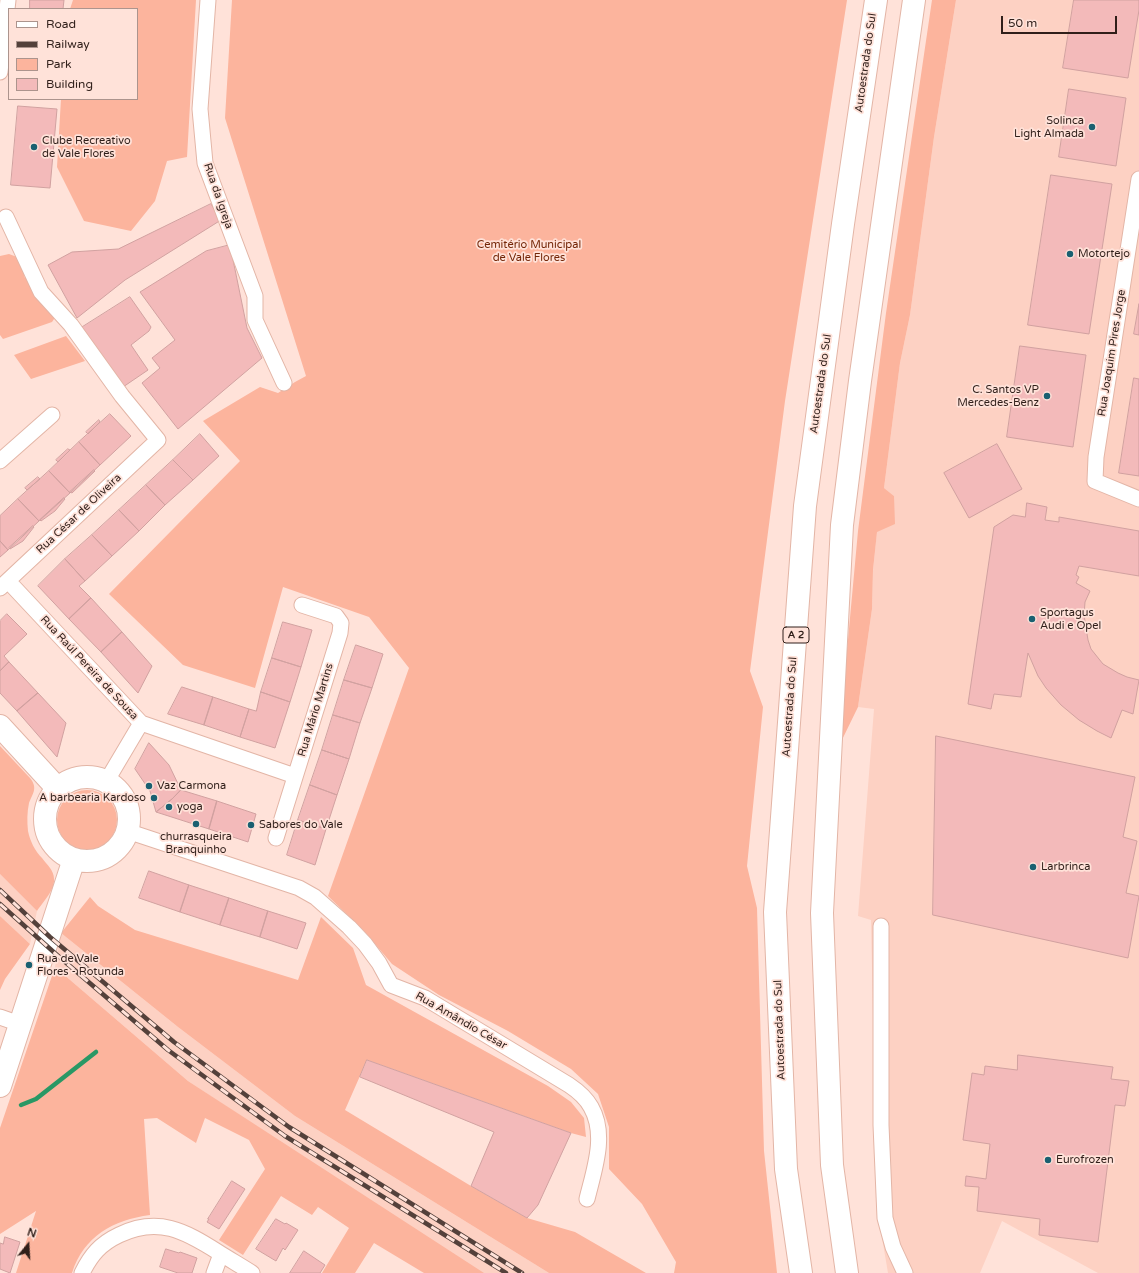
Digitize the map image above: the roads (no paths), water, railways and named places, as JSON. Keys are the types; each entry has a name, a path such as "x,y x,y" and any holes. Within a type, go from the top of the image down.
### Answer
{"main road":[{"name":"Autoestrada do Sul","path":"800,1273 786,1169 776,912 805,506 842,231 876,0"},
{"path":"847,1273 832,1165 822,913 842,525 860,381 914,0"},
{"path":"0,726 58,789"},
{"path":"90,777 106,782 121,794 126,803 129,822 128,831 122,843 112,853 100,859 87,861 74,859 56,848 50,839 46,829 46,807 58,789 72,780 90,777"},
{"path":"0,1086 74,859"}],"street":[{"path":"0,72 8,0"},
{"name":"Rua da Igreja","path":"208,0 200,109 205,163 254,296 256,320 284,383"},
{"name":"Rua Joaquim Pires Jorge","path":"1139,179 1098,442 1095,481 1139,499"},
{"name":"Rua César de Oliveira","path":"4,585 158,440 122,396 70,326 41,292 6,217"},
{"path":"0,461 52,415"},
{"name":"Rua Raúl Pereira de Sousa","path":"4,585 141,723 295,776"},
{"name":"Rua Mário Martins","path":"276,838 340,633 341,623 336,616 302,605"},
{"path":"106,782 141,723"},
{"name":"Rua Amândio César","path":"128,831 299,888 315,897 349,927 365,944 379,963 391,985 424,998 580,1093 591,1106 596,1117 598,1130 597,1156 587,1199"},
{"path":"881,926 881,1125 885,1218 893,1247 905,1273"},
{"path":"0,1017 20,1024"},
{"path":"82,1273 88,1259 101,1246 131,1229 152,1225 175,1229 195,1237 252,1273"},
{"path":"214,1273 221,1254"}],"waterway":[{"path":"21,1105 36,1099 96,1052"}],"railway":[{"path":"0,890 50,937 174,1042 289,1127 522,1273"},
{"path":"0,904 168,1050 285,1136 506,1273"}],"place":[{"name":"Solinca Light Almada","path":"1092,127"},
{"name":"Clube Recreativo de Vale Flores","path":"34,147"},
{"name":"Motortejo","path":"1070,254"},
{"name":"C. Santos VP Mercedes-Benz","path":"1047,396"},
{"name":"Sportagus Audi e Opel","path":"1032,619"},
{"name":"Vaz Carmona","path":"149,786"},
{"name":"A barbearia Kardoso","path":"154,798"},
{"name":"yoga","path":"169,807"},
{"name":"churrasqueira Branquinho","path":"196,824"},
{"name":"Sabores do Vale","path":"251,825"},
{"name":"Larbrinca","path":"1033,867"},
{"name":"Rua de Vale Flores - Rotunda","path":"29,965"},
{"name":"Eurofrozen","path":"1048,1160"}],"park label":[{"name":"Cemitério Municipal de Vale Flores","path":"529,251"}]}
